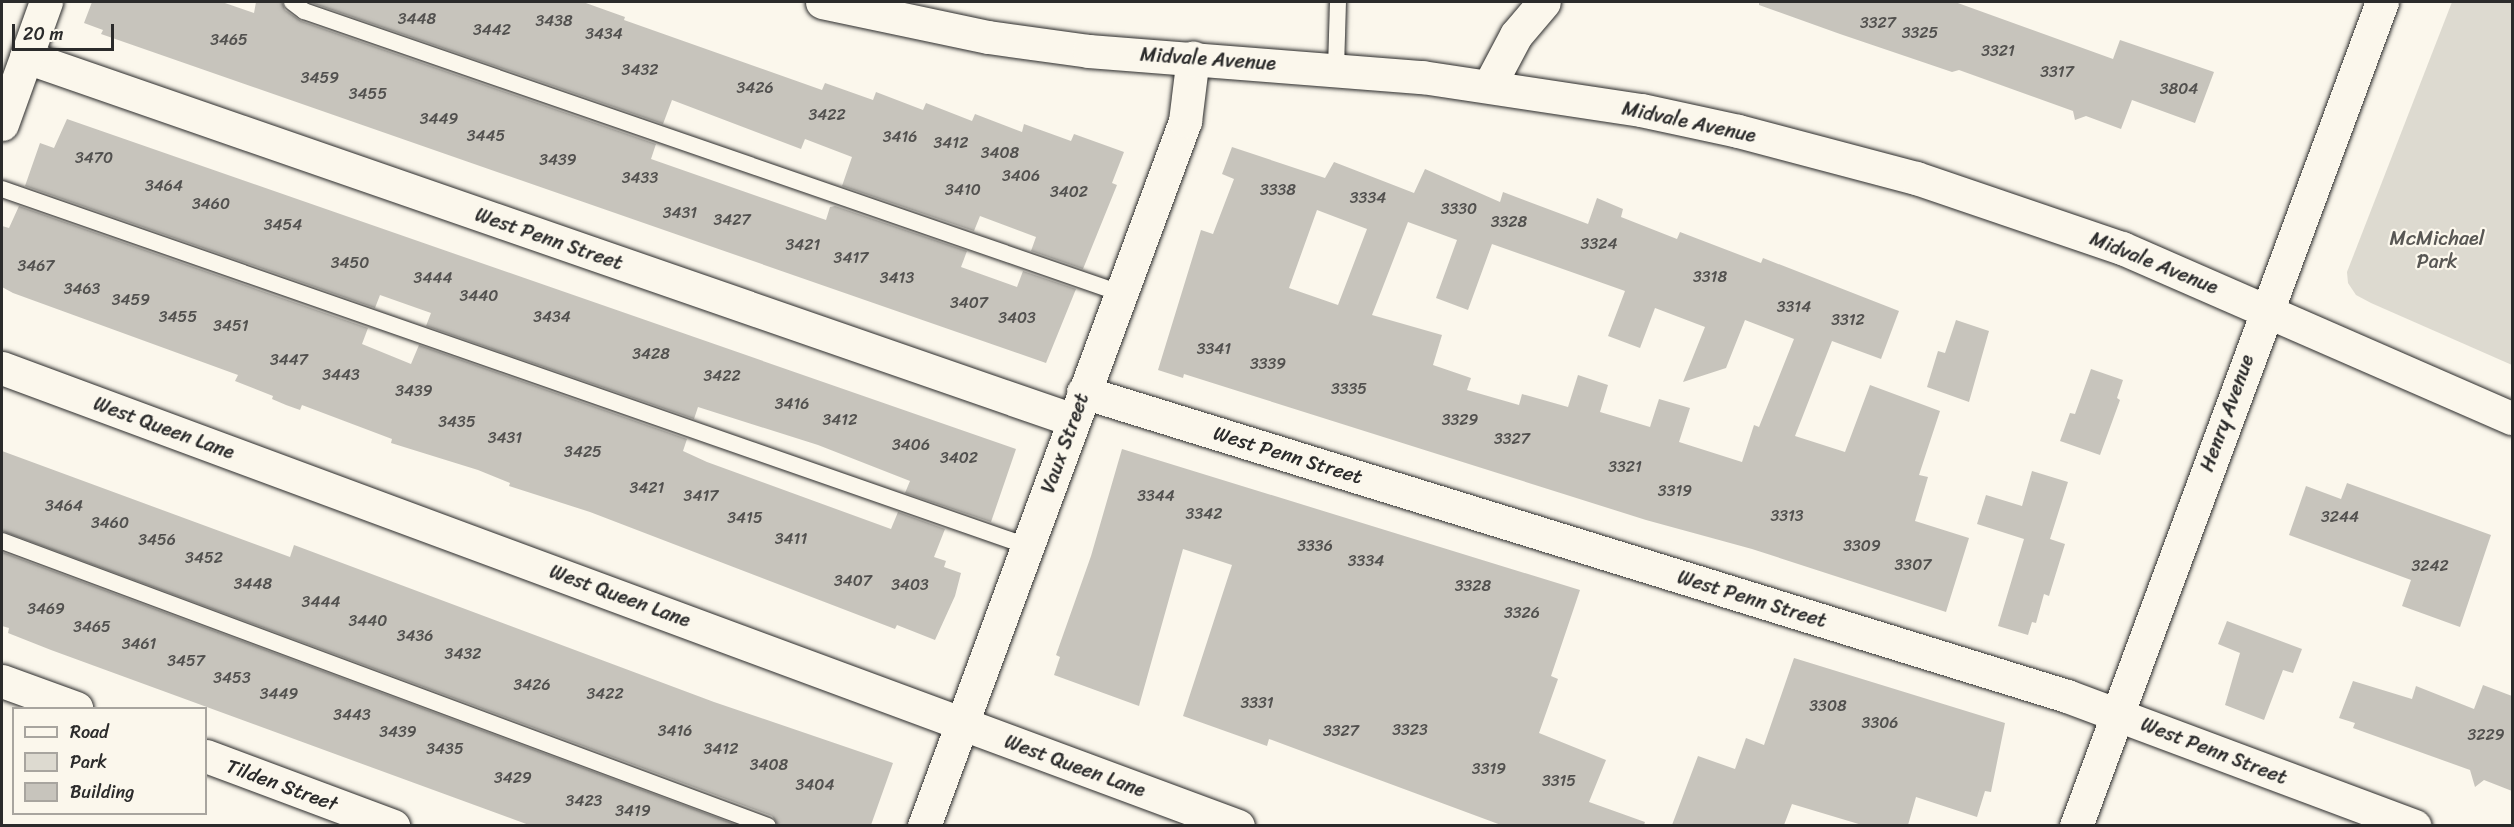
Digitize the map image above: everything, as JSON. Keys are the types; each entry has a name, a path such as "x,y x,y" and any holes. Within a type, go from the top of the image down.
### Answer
{"street":[{"path":"2,124 46,2"},
{"name":"Midvale Avenue","path":"822,2 987,37 1089,51 1336,69 1489,86 1738,131 1916,178 2122,248 2512,418"},
{"path":"1489,86 1516,35 1544,2"},
{"name":"Henry Avenue","path":"2076,825 2382,2"},
{"name":"West Penn Street","path":"26,57 1078,406 2117,714 2415,825"},
{"name":"Vaux Street","path":"924,825 1185,121 1193,57"},
{"name":"West Queen Lane","path":"2,368 1238,825"},
{"path":"2,681 73,707"},
{"name":"Tilden Street","path":"207,756 393,825"}],"lane":[{"path":"292,2 304,11 1120,293"},
{"path":"1336,69 1338,2"},
{"path":"2,189 1027,546"},
{"path":"2,541 768,825"}],"green space":[{"name":"McMichael Park","path":"2452,2 2512,2 2512,365 2371,303 2356,295 2348,283 2347,272"}],"building":[{"path":"92,2 222,2 254,13 256,2 282,2 285,10 301,21 656,144 651,159 826,220 830,207 835,206 967,251 961,267 1017,287 1023,271 1076,289 1046,363 101,34 103,30 84,23"},
{"path":"309,2 583,2 625,17 624,20 822,90 825,83 873,100 876,92 923,110 926,103 972,121 975,114 1022,132 1024,124 1071,141 1074,134 1124,152 1112,183 1117,185 1083,269 1031,251 1036,237 980,216 974,231 842,186 852,157 805,139 801,149 672,100 663,124"},
{"path":"1759,2 1955,2 2113,59 2120,40 2214,72 2195,123 2132,100 2121,129 2086,116 2075,120 2073,111 1959,70 1952,72 1840,34 1759,5"},
{"path":"67,119 1016,449 991,522 905,493 910,481 818,445 698,407 694,419 426,326 431,313 380,295 375,308 25,186 40,143 54,148"},
{"path":"1232,147 1325,178 1334,162 1414,193 1425,169 1500,202 1503,192 1588,224 1597,198 1623,209 1621,217 1677,239 1680,232 1761,263 1763,258 1899,311 1881,359 1832,341 1795,436 1845,452 1870,385 1940,411 1919,475 1928,477 1915,521 1969,538 1946,612 1752,549 1646,520 1184,374 1183,378 1158,370 1201,230 1213,234 1234,179 1222,174","holes":["1317,210 1367,229 1338,305 1289,288","1408,222 1457,240 1436,298 1468,310 1492,244 1625,291 1608,336 1640,348 1655,308 1705,327 1683,382 1726,368 1745,320 1794,339 1759,427 1754,425 1742,462 1679,442 1690,408 1659,399 1650,427 1600,412 1608,385 1578,375 1568,407 1522,394 1519,405 1467,390 1471,378 1433,365 1442,335 1372,315"]},
{"path":"19,206 368,328 362,344 411,364 419,345 687,439 683,451 707,462 891,529 898,512 945,529 934,557 946,561 944,567 961,573 955,596 935,640 897,625 895,629 590,512 509,486 510,483 478,470 391,443 392,439 302,405 300,410 286,405 272,399 273,396 235,381 238,375 13,293 2,287 2,226 9,228"},
{"path":"1956,320 1989,331 1969,402 1927,387 1938,351 1945,353"},
{"path":"2091,369 2123,380 2117,398 2120,400 2100,455 2060,441 2070,413 2075,414"},
{"path":"1122,449 1580,590 1551,676 1558,679 1539,733 1606,760 1589,802 1645,822 1644,825 1501,825 1269,739 1267,746 1183,716 1232,565 1183,549 1139,706 1054,675 1060,657 1056,655 1091,556"},
{"path":"2,451 290,557 294,545 714,702 893,763 871,825 778,825 772,816 2,531"},
{"path":"2032,471 2068,482 2050,539 2065,544 2049,596 2044,594 2036,623 2032,622 2028,635 1998,626 2024,539 1977,524 1986,495 2022,506"},
{"path":"2347,483 2491,535 2460,627 2402,606 2411,580 2289,535 2306,486 2341,499"},
{"path":"2,552 737,825 529,825 51,650 8,633 9,628 2,626"},
{"path":"2227,621 2302,649 2293,673 2283,670 2264,720 2225,705 2240,653 2218,644"},
{"path":"1794,658 2005,723 1991,792 1985,791 1977,817 1916,797 1908,825 1862,825 1792,804 1784,825 1672,825 1698,756 1735,769 1746,738 1764,745"},
{"path":"2353,681 2412,699 2416,686 2474,709 2483,685 2512,696 2512,791 2484,780 2475,787 2470,770 2353,728 2355,723 2339,718"}]}
